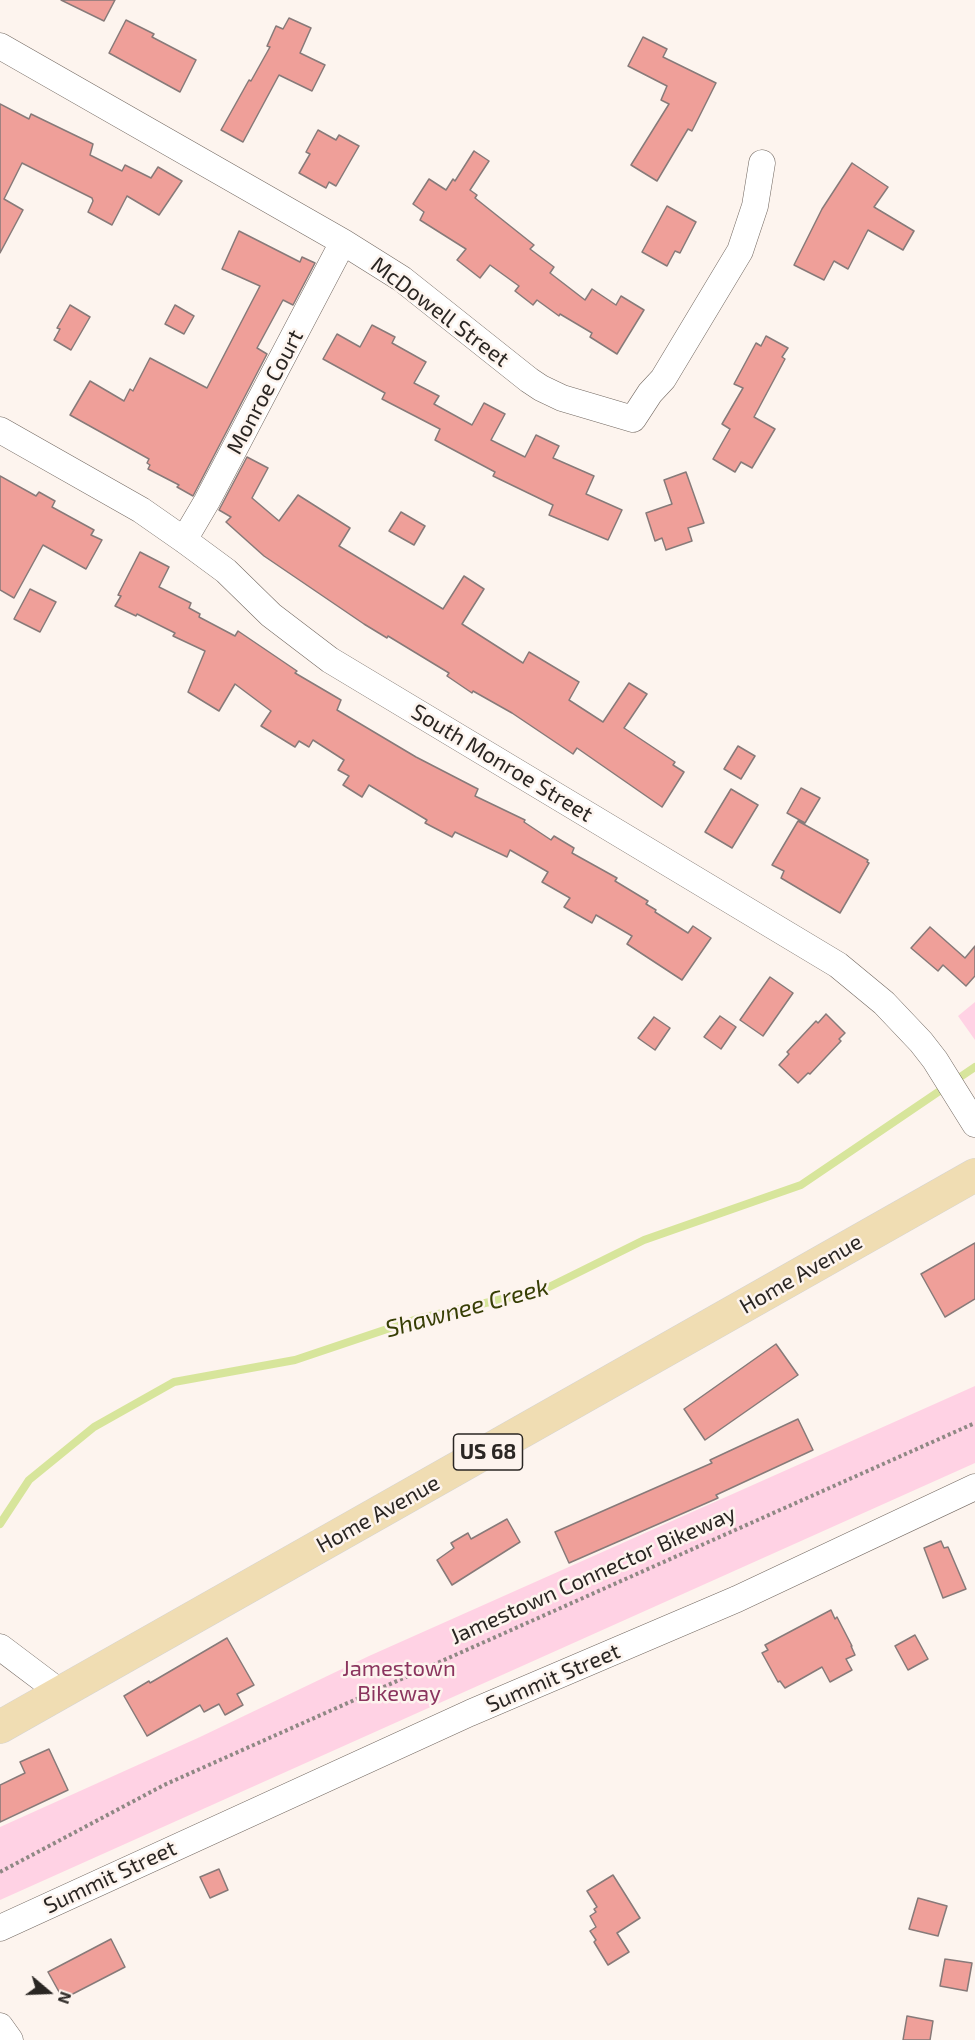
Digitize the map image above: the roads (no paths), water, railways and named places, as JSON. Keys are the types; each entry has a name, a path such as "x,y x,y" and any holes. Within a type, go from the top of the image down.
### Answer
{"main road":[{"name":"Home Avenue","path":"0,1727 975,1175"}],"street":[{"name":"McDowell Street","path":"0,46 343,242 402,279 535,384 562,398 633,419 650,393 663,379 740,251 755,206 762,163"},
{"name":"Monroe Court","path":"184,540 207,501 343,242"},
{"name":"South Monroe Street","path":"0,430 141,510 226,571 271,615 330,660 838,965 884,1003 914,1034 935,1060 969,1113"},
{"name":"Summit Street","path":"0,1928 470,1713 737,1599 975,1487"},
{"path":"0,1647 62,1693"},
{"path":"0,2026 10,2040"}],"waterway":[{"name":"Shawnee Creek","path":"0,1524 29,1480 94,1427 174,1382 295,1360 417,1319 545,1289 644,1240 801,1185 975,1067"}],"park label":[{"name":"Jamestown Bikeway","path":"399,1682"}]}
